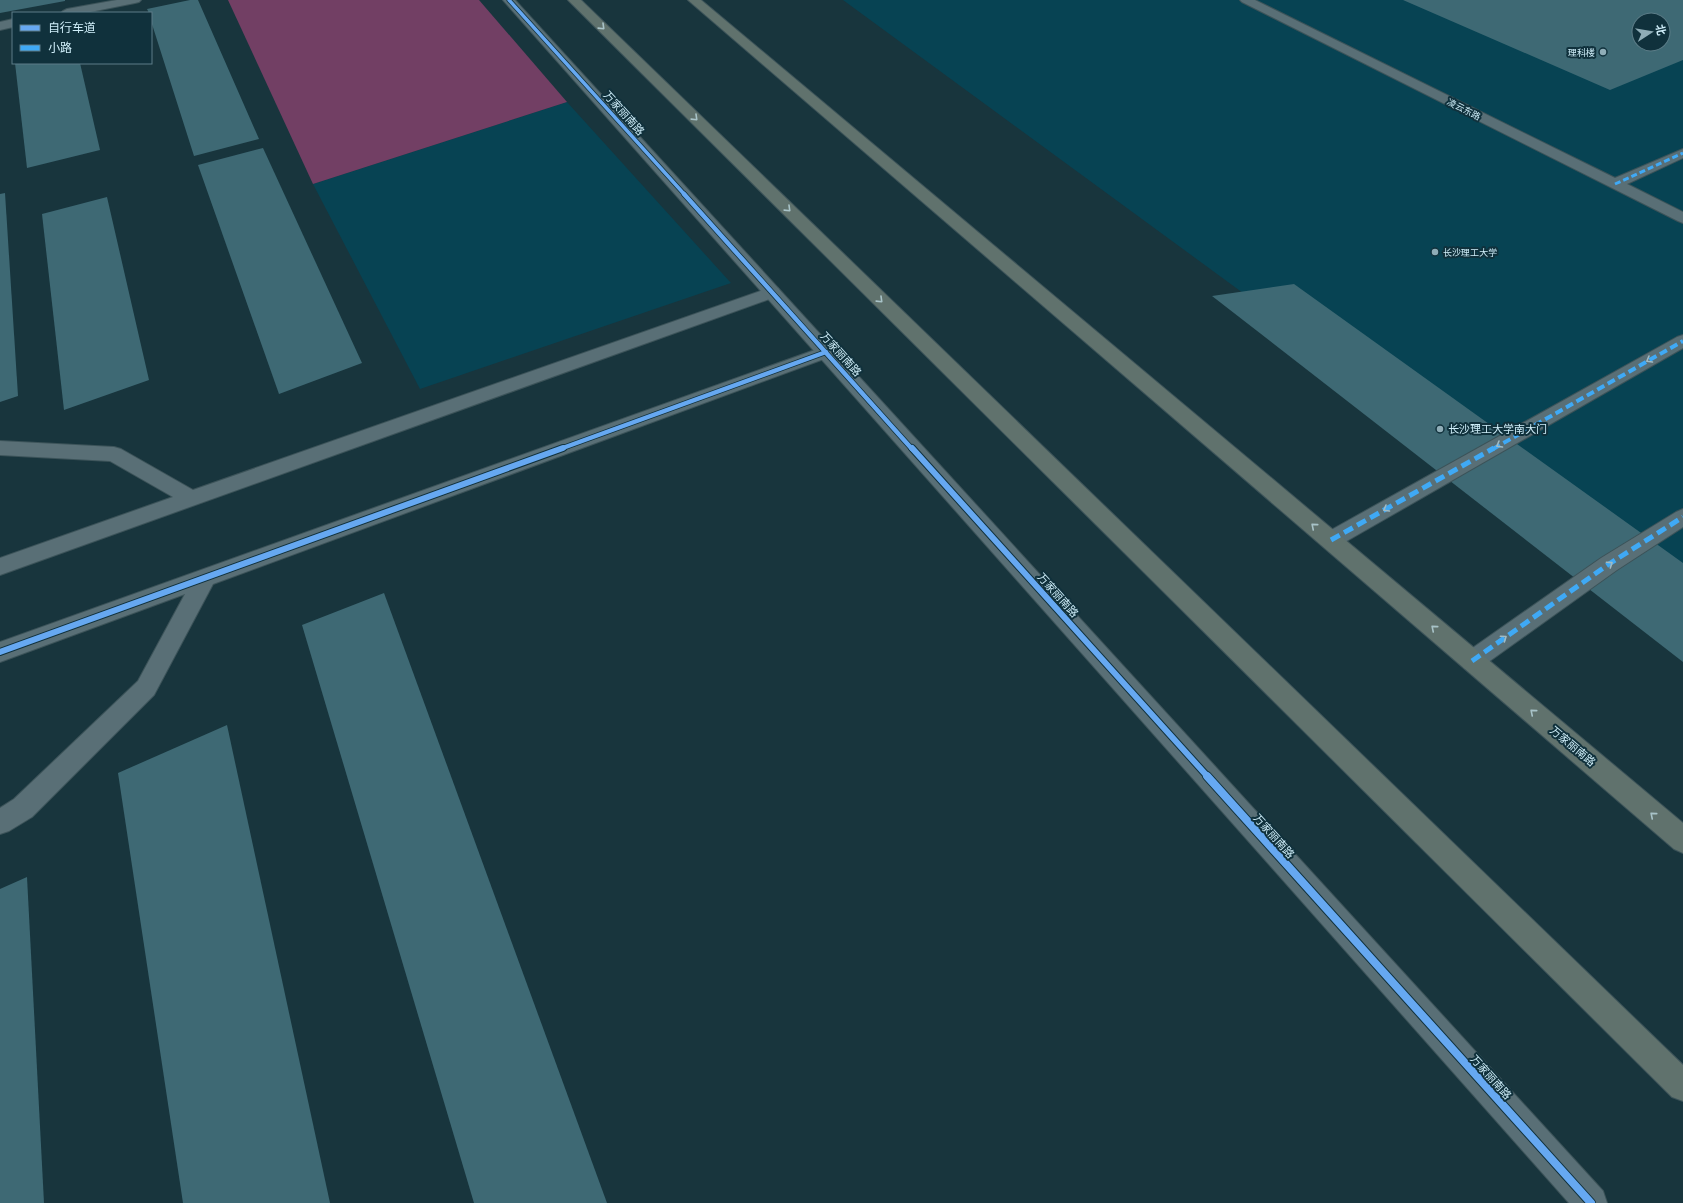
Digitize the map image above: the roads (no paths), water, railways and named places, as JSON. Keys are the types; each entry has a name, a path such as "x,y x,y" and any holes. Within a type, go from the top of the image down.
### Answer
{"main road":[{"path":"574,0 1683,1086"},
{"name":"万家丽南路","path":"694,0 1683,840"}],"street":[{"path":"72,12 135,0"},
{"name":"万家丽南路","path":"509,0 1591,1203"},
{"name":"凌云东路","path":"1246,0 1683,218"},
{"path":"0,26 12,23"},
{"path":"1615,184 1683,153"},
{"path":"0,567 772,292"},
{"path":"1331,540 1683,340"},
{"path":"0,652 826,352"},
{"path":"0,448 114,454 192,499"},
{"path":"1472,661 1609,564 1683,517"},
{"path":"0,822 23,808 146,688 205,578"}],"place":[{"name":"理科楼","path":"1603,52"},
{"name":"长沙理工大学","path":"1435,252"},
{"name":"长沙理工大学南大门","path":"1440,429"}]}
